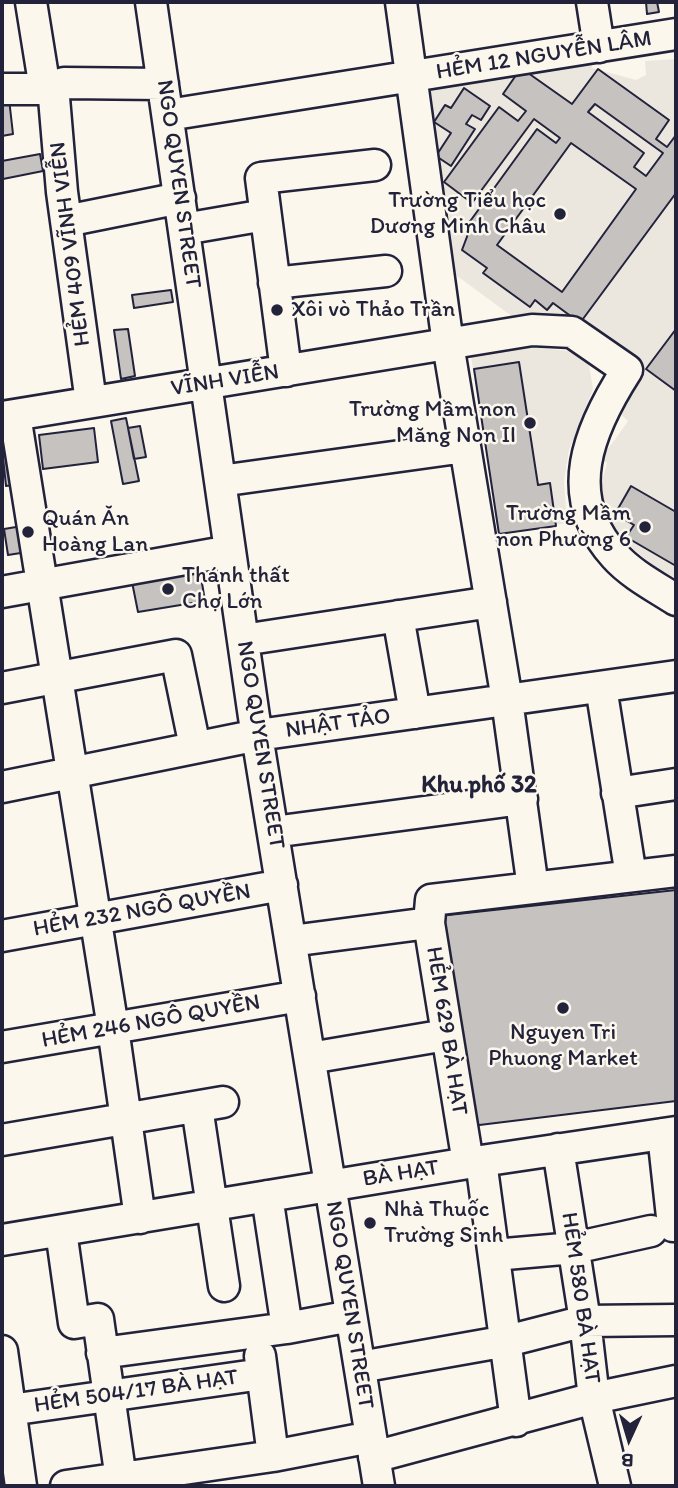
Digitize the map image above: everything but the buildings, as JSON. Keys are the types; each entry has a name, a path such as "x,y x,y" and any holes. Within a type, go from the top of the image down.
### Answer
{"street":[{"name":"HẺM 409 VĨNH VIỄN","path":"32,2 49,88 91,402"},
{"name":"NGO QUYEN STREET","path":"151,2 243,640 379,1486"},
{"path":"401,2 448,344 508,700 533,888"},
{"path":"592,2 599,47"},
{"name":"HẺM 12 NGUYỄN LÂM","path":"167,114 676,34"},
{"path":"2,89 49,88 64,83 163,84"},
{"path":"286,370 261,178 375,164"},
{"path":"66,221 180,198"},
{"path":"184,229 265,215"},
{"path":"274,283 386,271"},
{"name":"VĨNH VIỄN","path":"8,416 532,330 572,332 627,370 591,433 585,468 586,502 594,528 616,558 676,600"},
{"path":"8,416 41,585 113,1028 139,1218"},
{"path":"220,481 465,447"},
{"path":"2,592 230,551"},
{"path":"243,640 491,602"},
{"path":"398,616 415,713"},
{"path":"2,688 176,655 195,747"},
{"name":"NHẬT TẢO","path":"2,787 258,735 676,676"},
{"path":"601,687 631,876"},
{"path":"617,793 676,784"},
{"path":"273,832 522,799"},
{"path":"291,941 533,888 676,871"},
{"name":"HẺM 232 NGÔ QUYỀN","path":"2,936 282,885"},
{"name":"HẺM 629 BÀ HẠT","path":"430,911 446,1035 494,1255 516,1421"},
{"name":"HẺM 246 NGÔ QUYỀN","path":"2,1048 300,996"},
{"path":"310,1058 446,1035"},
{"path":"2,1139 210,1104 212,1205 223,1286"},
{"path":"494,1255 574,1248 667,1228 669,1133"},
{"name":"BÀ HẠT","path":"2,1240 330,1185 669,1133"},
{"name":"HẺM 580 BÀ HẠT","path":"558,1149 585,1321 594,1398 615,1486"},
{"path":"267,1196 287,1328"},
{"path":"61,1231 74,1323 98,1319 121,1482"},
{"path":"102,1353 287,1328 351,1316"},
{"path":"360,1367 507,1341 585,1321 676,1320"},
{"path":"257,1332 273,1456"},
{"path":"2,1352 8,1417 21,1486"},
{"name":"HẺM 504/17 BÀ HẠT","path":"8,1417 108,1395 262,1374"},
{"path":"66,1486 121,1482 273,1456 372,1447 516,1421 594,1398 676,1381"}],"shaded area":[{"name":"Trường Tiểu học Dương Minh Châu","path":"589,52 592,68 636,80 646,75 645,61 676,59 676,578 659,570 621,539 605,515 600,490 607,463 601,459 628,421 619,413 646,368 602,332 580,323 513,317 453,273 426,78"},
{"name":"Trường Mầm non Măng Non II","path":"504,344 587,353 593,389 569,450 564,481 567,523 499,534 470,350"}],"place":[{"name":"Trường Tiểu học Dương Minh Châu","path":"560,214"},
{"name":"Xôi vò Thảo Trần","path":"277,310"},
{"name":"Trường Mầm non Măng Non II","path":"530,423"},
{"name":"Trường Mầm non Phường 6","path":"645,527"},
{"name":"Quán Ăn Hoàng Lan","path":"28,532"},
{"name":"Thánh thất Chợ Lớn","path":"168,589"},
{"name":"Nguyen Tri Phuong Market","path":"563,1008"},
{"name":"Nhà Thuốc Trường Sinh","path":"370,1223"}],"district":[{"name":"Khu phố 32","path":"479,786"}]}
